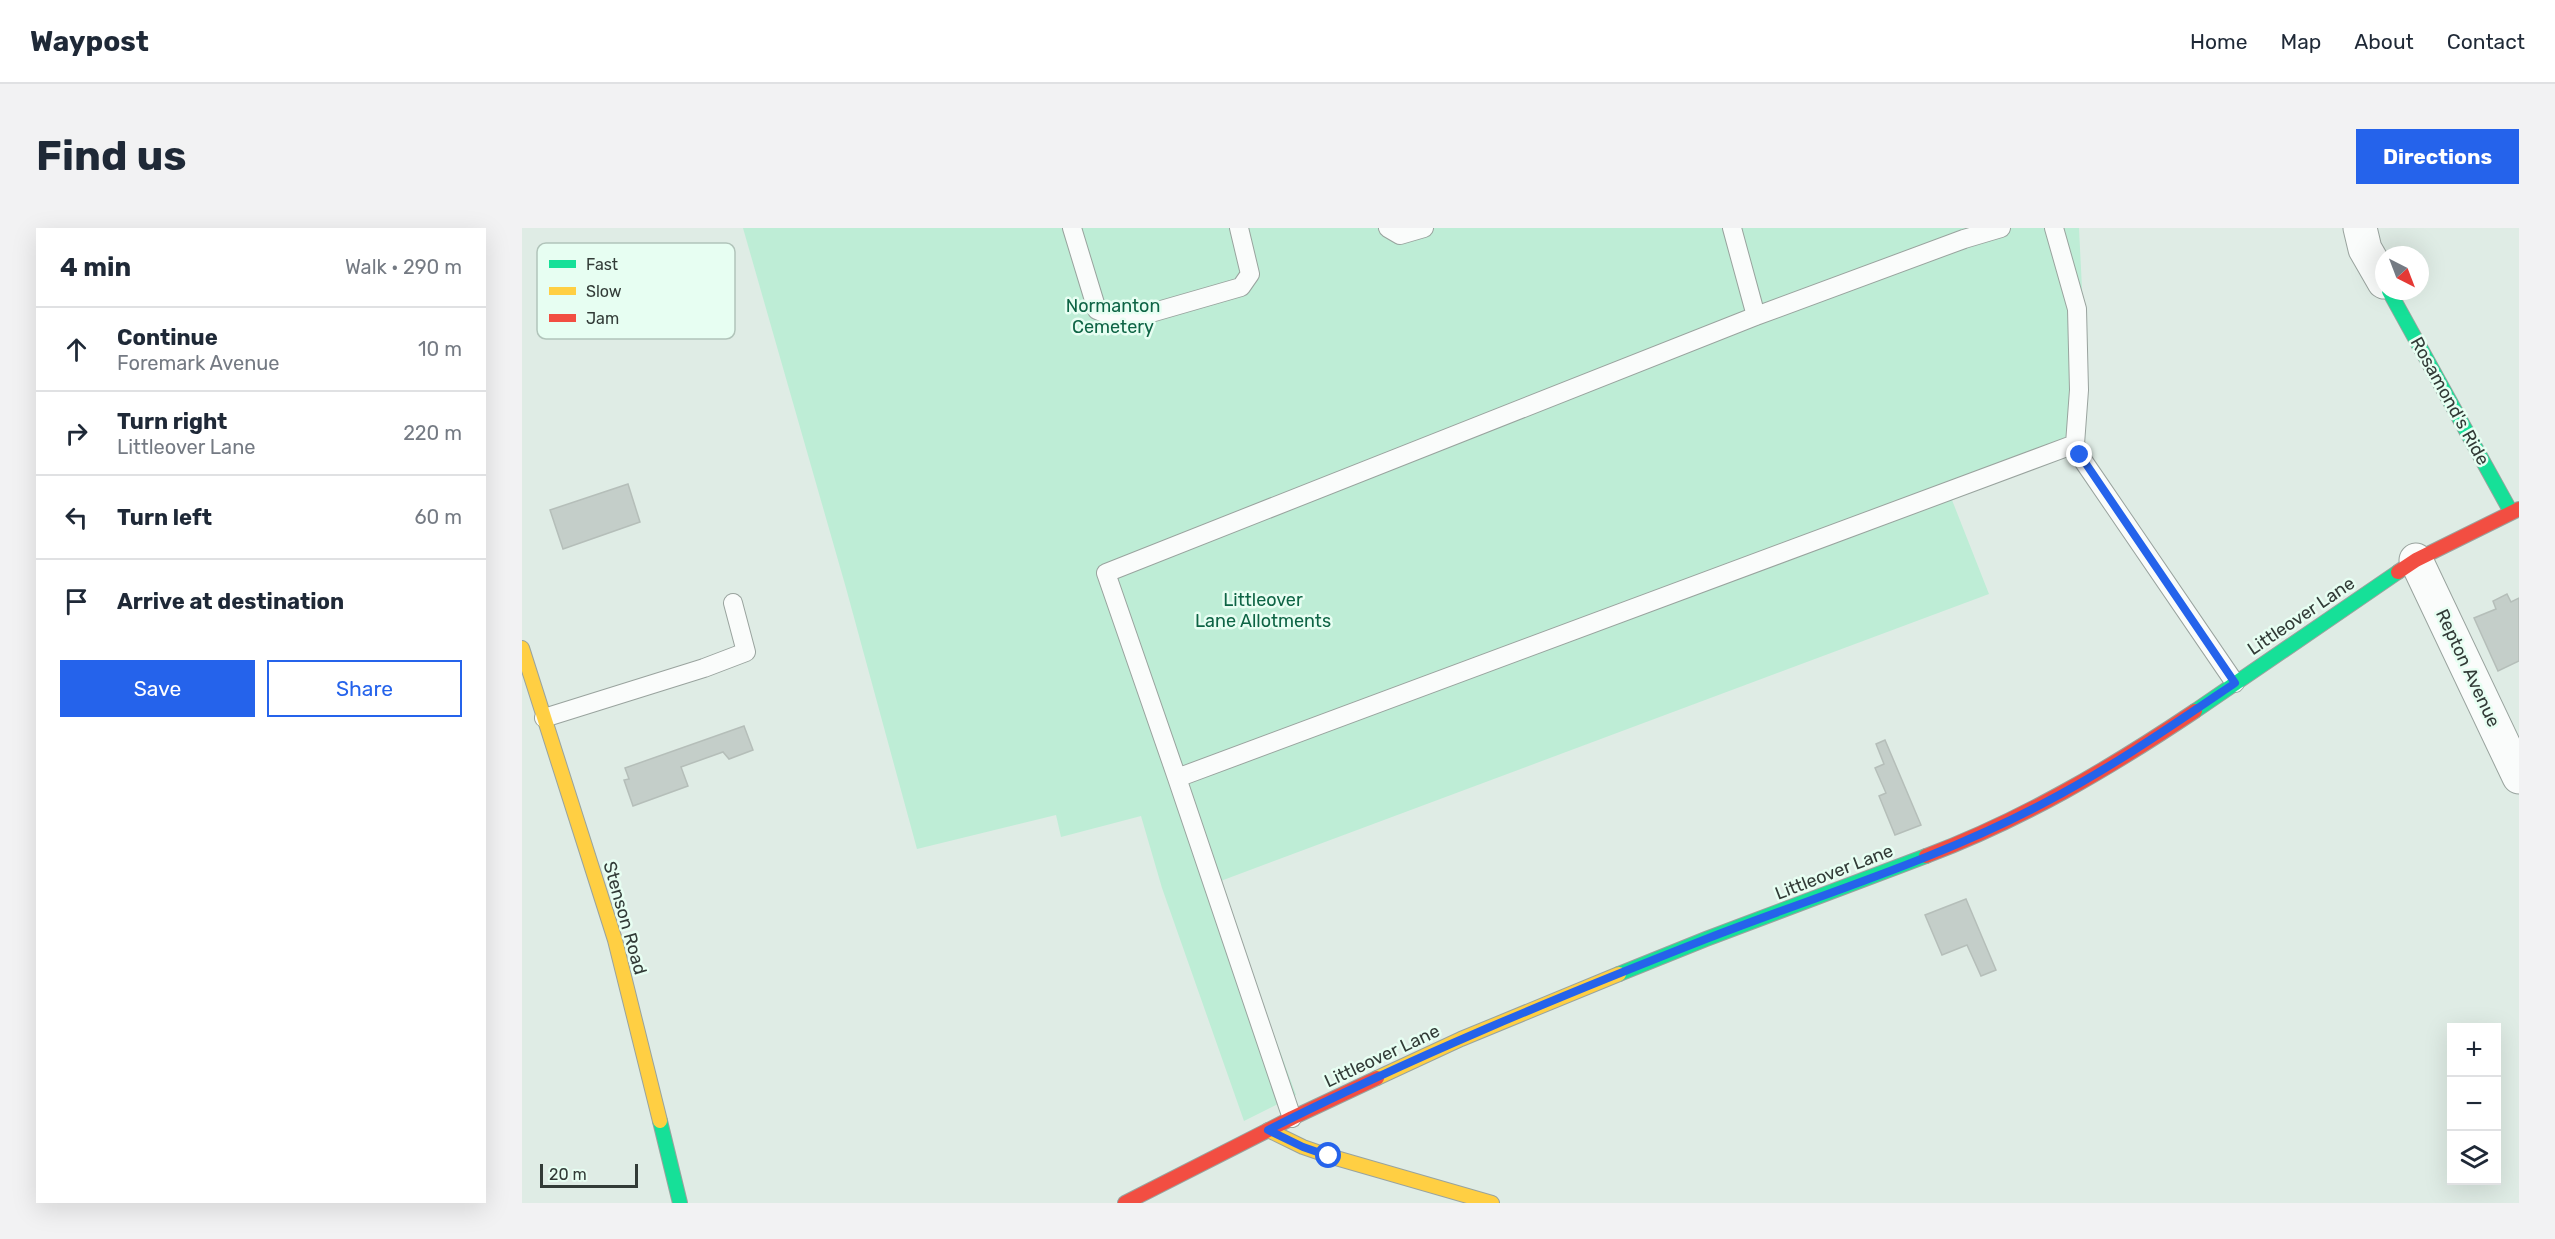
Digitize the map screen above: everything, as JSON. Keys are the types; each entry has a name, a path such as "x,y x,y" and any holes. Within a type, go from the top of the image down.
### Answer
{"street":[{"path":"2360,228 2366,249 2375,266"},
{"name":"Rosamond's Ride","path":"2394,300 2515,511"},
{"name":"Littleover Lane","path":"1125,1203 1292,1118 1461,1039 1706,939 1953,846 2044,803 2132,753 2416,560 2515,511"},
{"name":"Repton Avenue","path":"2416,560 2519,777"},
{"name":"Stenson Road","path":"522,648 615,940 680,1203"},
{"path":"1268,1130 1303,1147 1329,1156 1492,1203"}],"lane":[{"path":"1072,228 1096,310 1123,321 1241,287 1250,274 1239,228"},
{"path":"1388,228 1400,235 1424,228"},
{"path":"1732,228 1756,316"},
{"path":"1292,1118 1106,573 1963,233 2001,228"},
{"path":"2054,228 2077,309 2079,390 2075,444 2084,462 2235,683"},
{"path":"1177,778 2075,444"},
{"path":"544,718 704,668 746,652 733,603"}],"green space":[{"name":"Littleover Lane Allotments","path":"743,228 2079,228 2083,309 2078,466 2064,452 1950,495 1989,594 1218,882 1296,1095 1244,1121 1162,888 1141,816 1061,837 1056,815 917,849 846,588"}],"building":[{"path":"628,484 640,522 563,549 550,510"},
{"path":"2507,594 2511,602 2519,598 2519,661 2498,671 2474,618 2496,609 2493,601"},
{"path":"744,726 753,750 729,759 723,752 681,767 688,786 633,806 624,780 629,779 625,768"},
{"path":"1885,740 1921,825 1895,835 1879,796 1886,793 1875,768 1884,764 1876,744"},
{"path":"1966,899 1996,970 1981,976 1967,945 1942,955 1925,915"}],"traffic: fast":[{"path":"2394,300 2511,512"},
{"path":"2195,711 2398,572"},
{"path":"1619,974 1926,856"},
{"path":"660,1121 680,1203"}],"traffic: slow":[{"path":"522,648 615,940 660,1121"},
{"path":"1377,1078 1461,1039 1619,974"},
{"path":"1268,1130 1303,1147 1329,1156 1492,1203"}],"traffic: jam":[{"path":"2398,572 2416,560 2519,509"},
{"path":"1926,856 1997,826 2065,791 2131,753 2195,711"},
{"path":"1125,1203 1292,1118 1377,1078"}],"route":[{"path":"1329,1156 1303,1147 1268,1130 1461,1039 1706,939 1953,846 2044,803 2132,753 2235,683 2080,455"}],"park label":[{"name":"Normanton Cemetery","path":"1113,316"}]}
